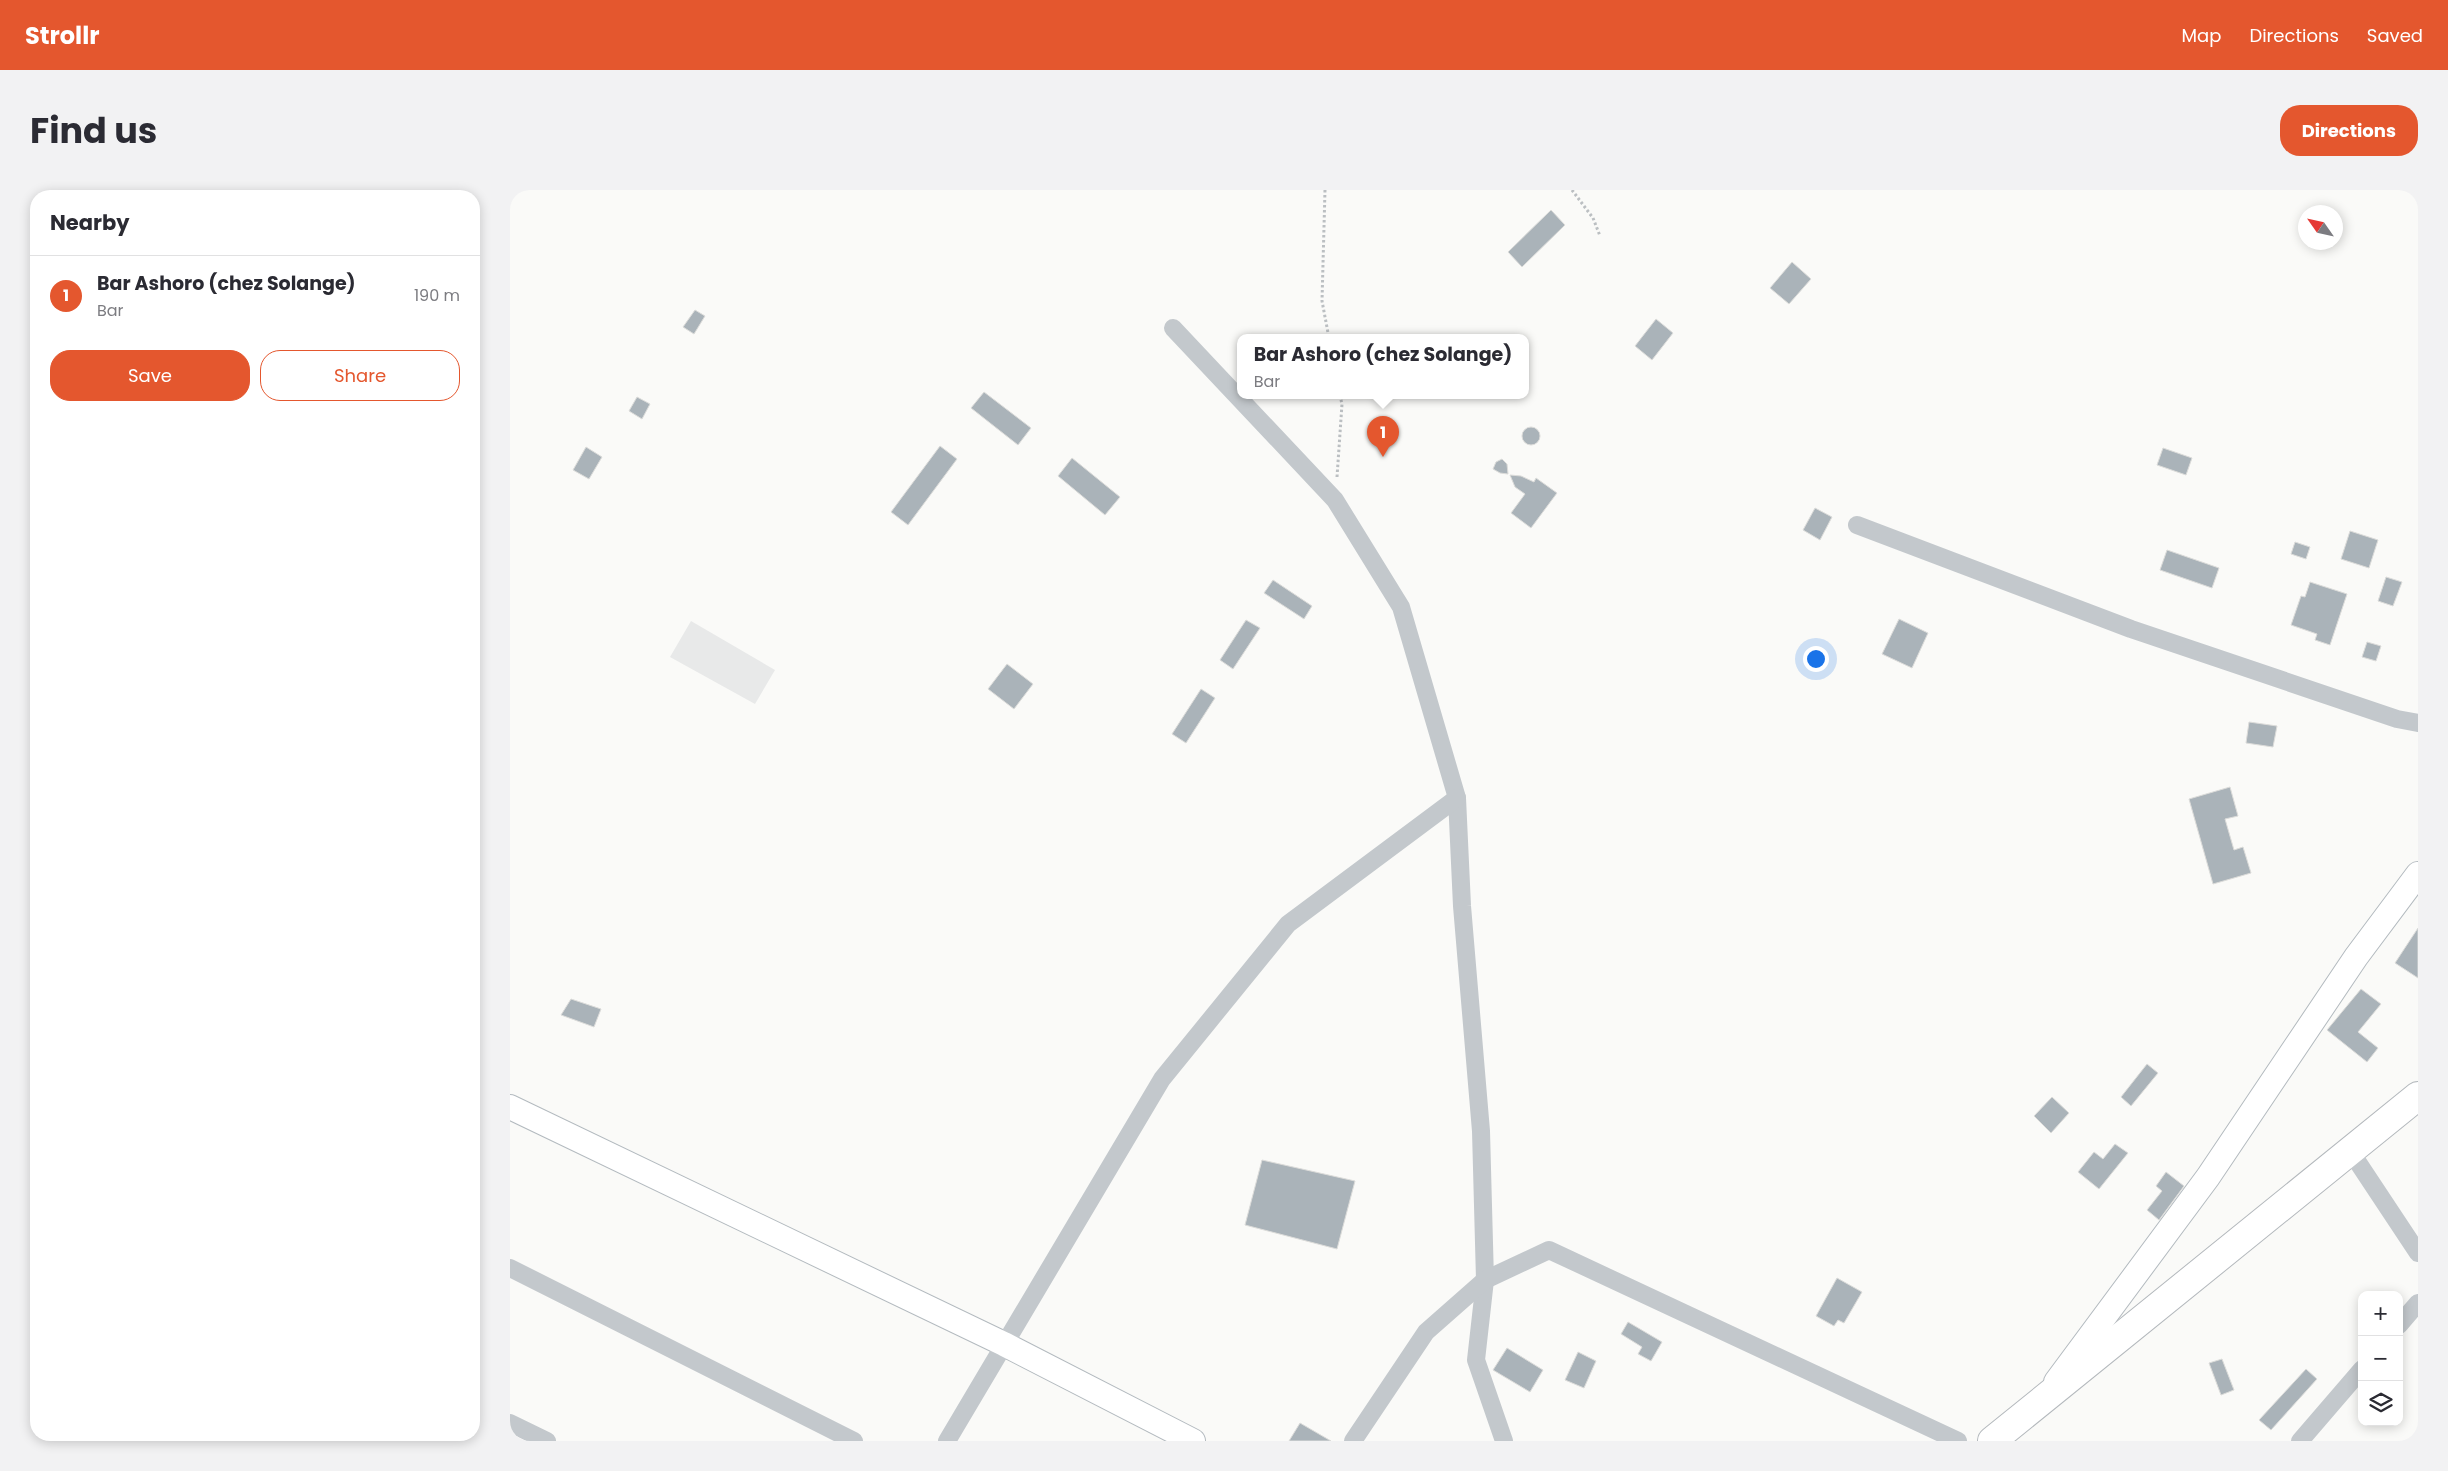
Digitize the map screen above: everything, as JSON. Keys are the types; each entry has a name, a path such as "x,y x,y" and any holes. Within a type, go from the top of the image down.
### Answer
{"highway":[{"path":"1992,1441 2418,1096"}],"street":[{"path":"1173,328 1237,396"},
{"path":"1240,399 1335,500 1401,607 1457,798 1462,906 1482,1131 1485,1280 1476,1360 1504,1441"},
{"path":"1857,525 2130,629 2397,719 2418,723"},
{"path":"947,1441 1162,1079 1288,924 1457,798"},
{"path":"2041,1402 2208,1177 2356,957 2418,874"},
{"path":"510,1107 1004,1344 1193,1441"},
{"path":"2351,1152 2418,1253"},
{"path":"1353,1441 1426,1332 1485,1280 1549,1250 1958,1441"},
{"path":"510,1268 854,1441"},
{"path":"2403,1320 2418,1303"},
{"path":"2300,1441 2358,1373"},
{"path":"510,1423 547,1441"}],"path":[{"path":"1325,190 1322,301 1328,334"},
{"path":"1572,190 1593,218 1600,236"},
{"path":"1335,500 1342,404 1341,399"}],"shaded area":[{"path":"691,621 775,670 755,704 670,657"}],"building":[{"path":"1551,210 1565,225 1522,267 1508,252"},
{"path":"1792,262 1811,279 1789,304 1770,288"},
{"path":"695,310 705,316 694,334 683,327"},
{"path":"1656,319 1673,333 1652,360 1635,346"},
{"path":"984,392 1031,428 1018,445 971,408"},
{"path":"637,397 650,404 642,419 629,411"},
{"path":"1531,427 1539,432 1540,436 1535,444 1531,445 1523,440 1522,436 1527,428"},
{"path":"940,446 957,459 908,525 891,512"},
{"path":"586,447 602,457 589,479 573,470"},
{"path":"2163,448 2192,458 2186,475 2157,465"},
{"path":"1072,458 1120,497 1105,515 1058,476"},
{"path":"1502,459 1507,464 1508,474 1500,473 1493,469 1496,462"},
{"path":"1510,475 1521,476 1534,482 1536,478 1557,493 1531,528 1511,513 1525,494 1515,487"},
{"path":"1815,508 1832,517 1820,540 1803,530"},
{"path":"2350,531 2378,540 2369,568 2341,559"},
{"path":"2295,542 2310,547 2306,559 2291,554"},
{"path":"2167,550 2219,568 2212,588 2160,570"},
{"path":"2386,577 2402,582 2393,606 2378,601"},
{"path":"1273,580 1312,606 1304,619 1264,593"},
{"path":"2310,582 2347,594 2330,645 2315,640 2317,634 2291,625 2301,596 2305,597"},
{"path":"1899,619 1928,633 1912,668 1882,654"},
{"path":"1246,620 1260,628 1233,669 1220,660"},
{"path":"2367,642 2381,646 2376,661 2362,657"},
{"path":"1007,664 1033,684 1014,709 988,689"},
{"path":"1201,689 1215,698 1186,743 1172,734"},
{"path":"2249,722 2277,726 2273,747 2246,743"},
{"path":"2230,787 2238,816 2225,819 2234,850 2243,847 2251,873 2213,884 2189,799"},
{"path":"2418,928 2418,978 2395,963"},
{"path":"2361,989 2381,1004 2358,1032 2378,1048 2367,1062 2327,1030"},
{"path":"571,999 601,1009 594,1027 561,1015"},
{"path":"2147,1064 2158,1073 2131,1106 2121,1097"},
{"path":"2052,1097 2069,1113 2051,1133 2034,1116"},
{"path":"2115,1144 2128,1153 2099,1189 2078,1172 2094,1152 2103,1159"},
{"path":"1262,1160 1355,1181 1337,1249 1245,1225"},
{"path":"2166,1172 2184,1186 2159,1220 2147,1210 2162,1191 2156,1186"},
{"path":"1837,1278 1862,1292 1844,1323 1838,1320 1834,1326 1816,1316"},
{"path":"1628,1322 1662,1342 1651,1361 1638,1354 1642,1347 1621,1334"},
{"path":"1507,1348 1543,1370 1530,1392 1493,1370"},
{"path":"1578,1352 1596,1361 1584,1388 1565,1380"},
{"path":"2222,1359 2234,1390 2221,1395 2209,1363"},
{"path":"2306,1369 2317,1379 2271,1430 2259,1420"},
{"path":"1300,1423 1331,1441 1289,1441"}],"place":[{"name":"Bar Ashoro (chez Solange)","path":"1383,457"}]}
